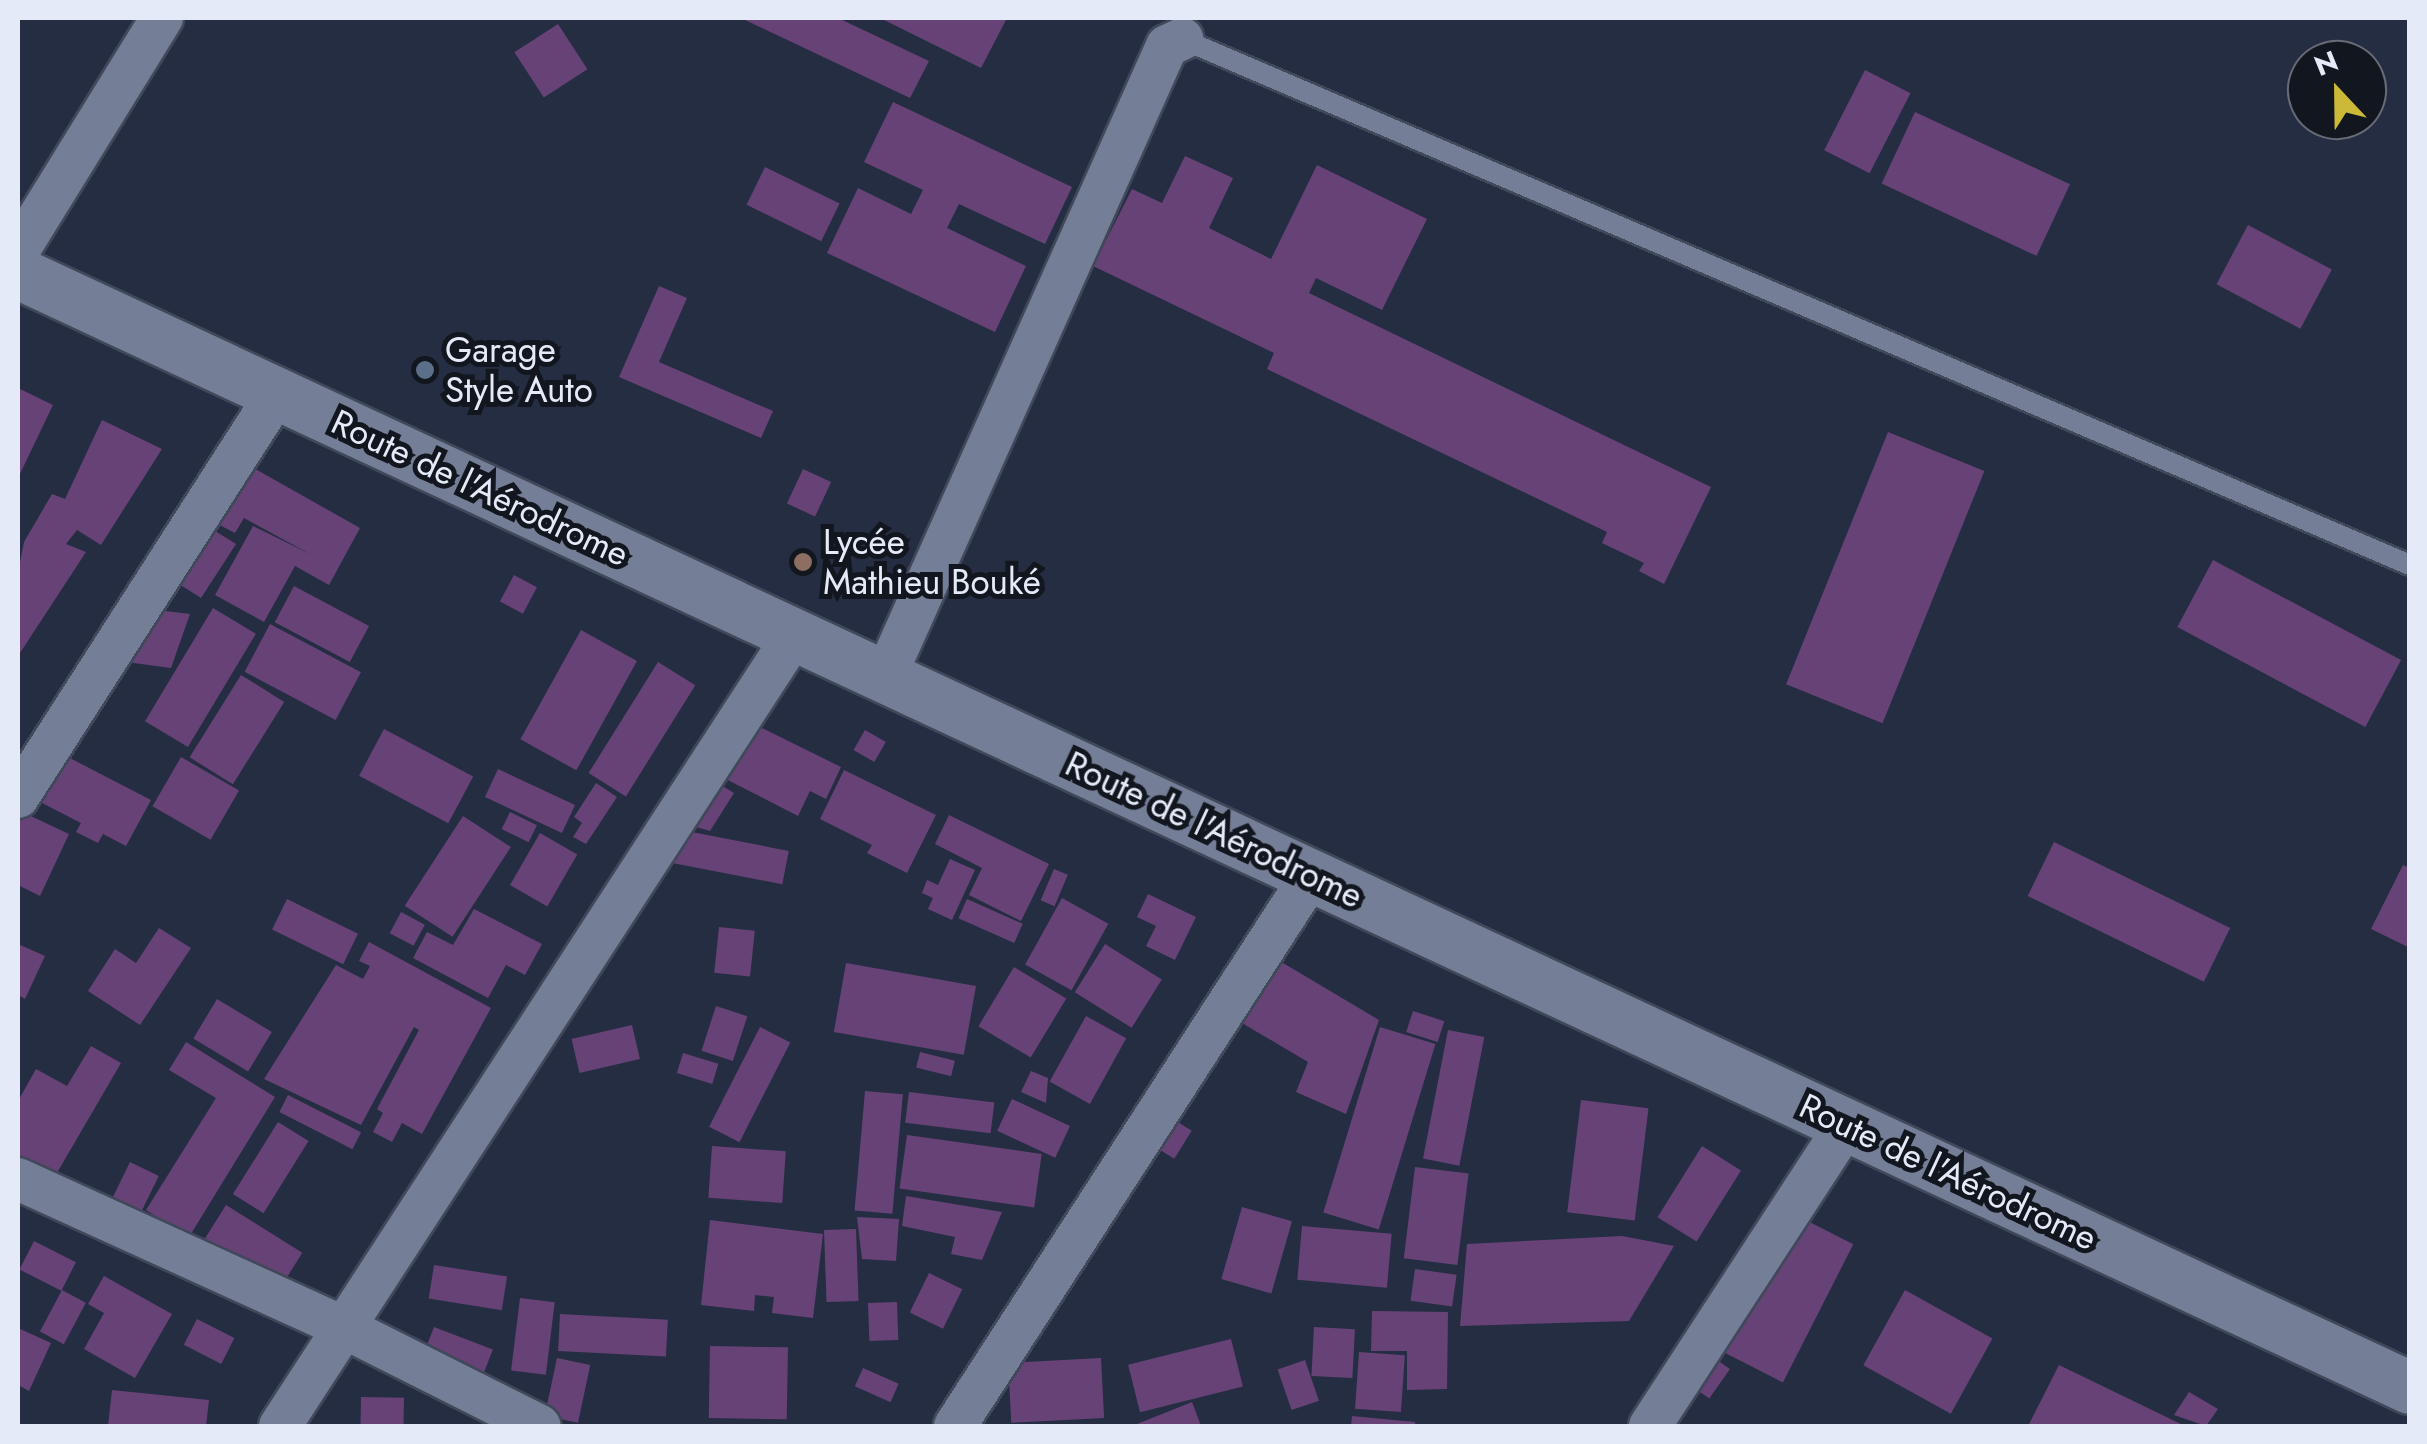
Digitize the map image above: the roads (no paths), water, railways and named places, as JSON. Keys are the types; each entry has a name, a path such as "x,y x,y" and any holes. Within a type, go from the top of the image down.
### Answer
{"street":[{"path":"18,251 162,18"},
{"path":"885,676 1167,46 1182,40"},
{"name":"Route de l'Aérodrome","path":"18,272 2410,1388"},
{"path":"18,797 277,393"},
{"path":"280,1426 795,634"},
{"path":"954,1426 1311,876"},
{"path":"1650,1426 1846,1125"},
{"path":"18,1180 343,1327 540,1426"}],"lane":[{"path":"1182,40 2410,564"}],"place":[{"name":"Garage Style Auto","path":"425,370"},
{"name":"Lycée Mathieu Bouké","path":"803,562"}]}
